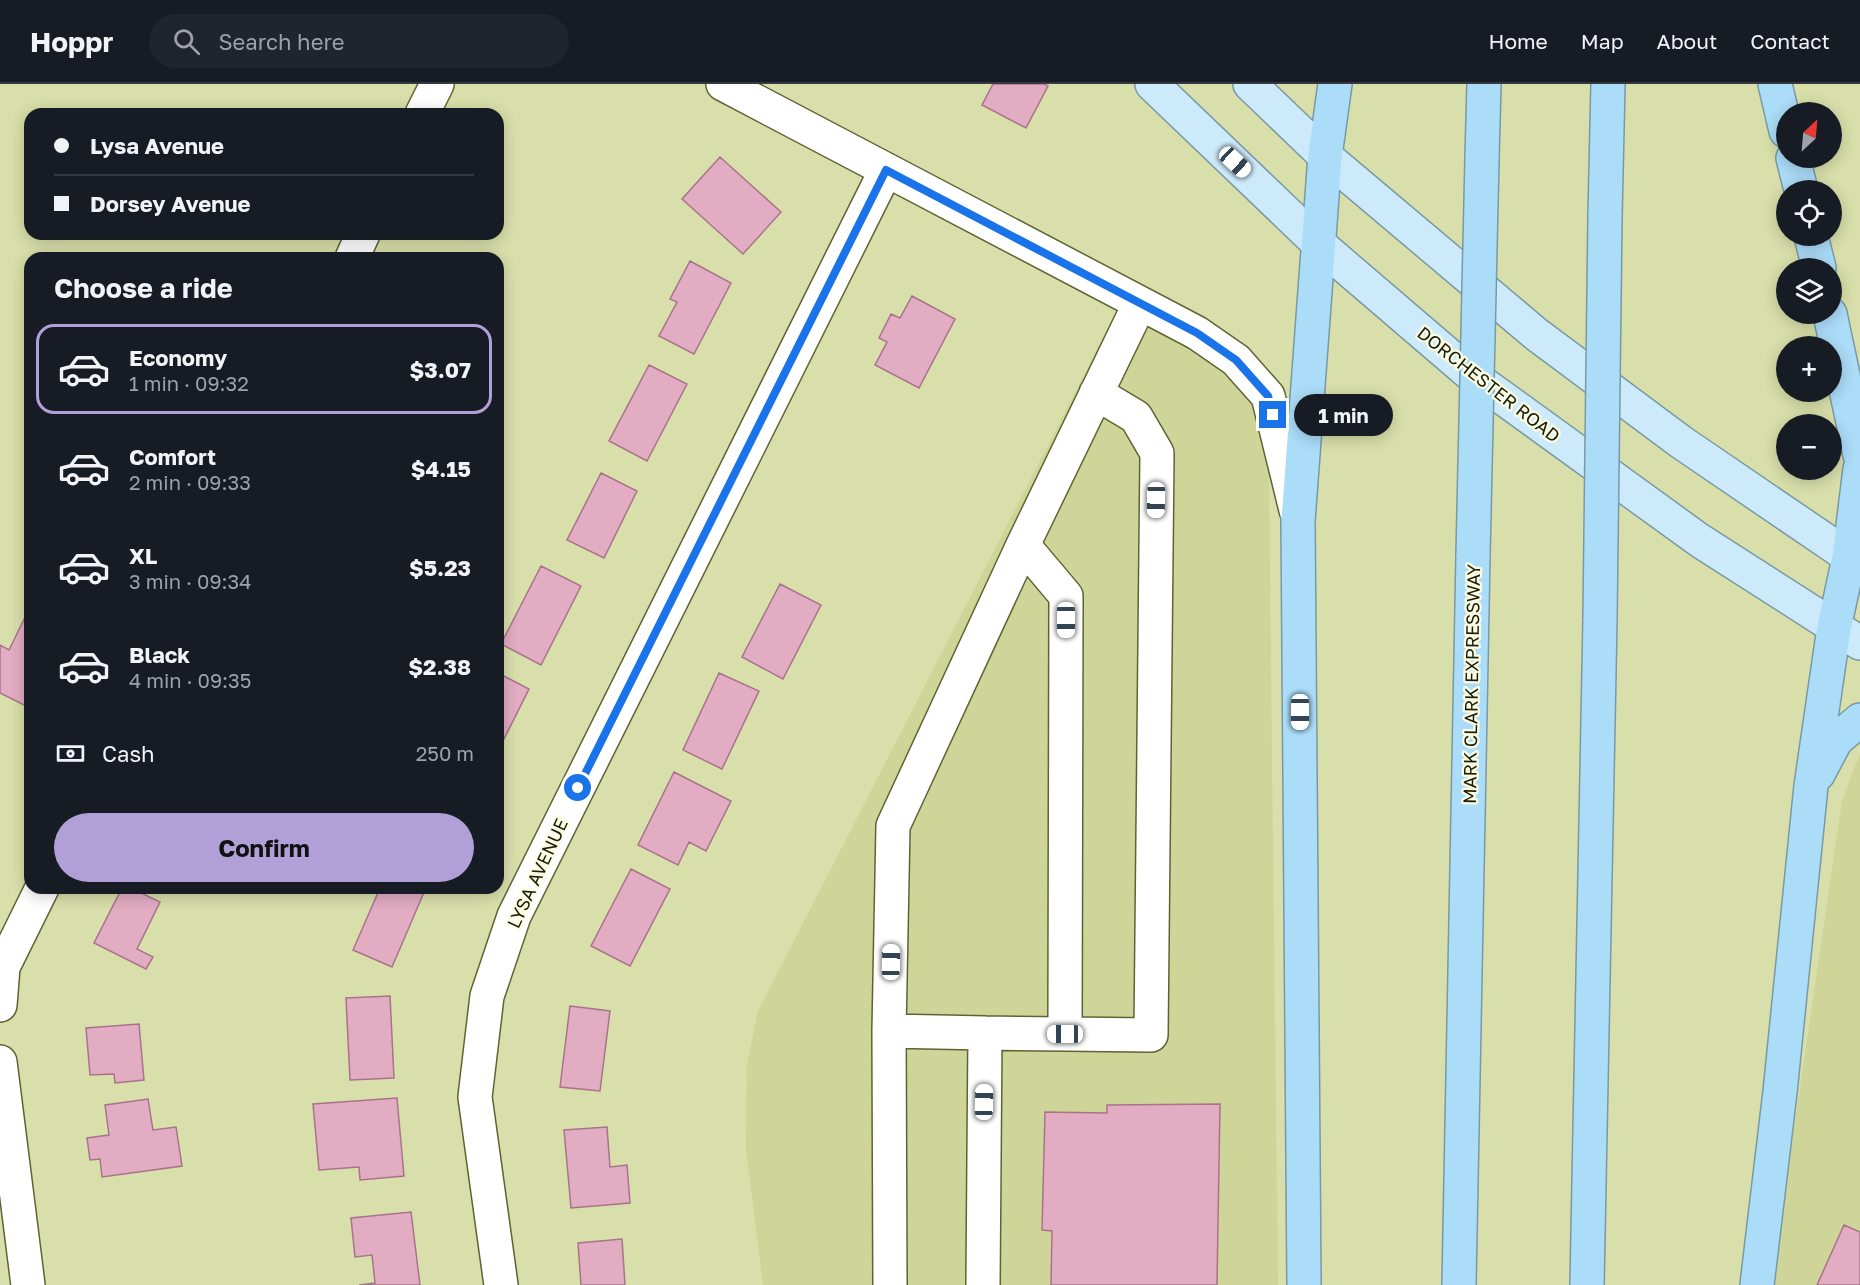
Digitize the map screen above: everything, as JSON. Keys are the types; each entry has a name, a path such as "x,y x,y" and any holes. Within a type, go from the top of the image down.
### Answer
{"highway":[{"path":"1304,1285 1298,520 1325,156 1335,84"},
{"name":"MARK CLARK EXPRESSWAY","path":"1459,1285 1484,84"},
{"path":"1587,1285 1608,84"},
{"path":"1775,84 1779,102"},
{"path":"1832,324 1860,455"},
{"path":"1756,1285 1780,1092 1811,786 1847,635 1860,469"},
{"path":"1811,786 1836,740 1860,720"}],"main road":[{"name":"DORCHESTER ROAD","path":"1152,84 1320,245 1474,377 1699,540 1847,635"},
{"path":"1250,84 1325,156 1536,334 1681,442 1854,561"}],"street":[{"path":"425,108 437,84"},
{"path":"723,84 1197,333 1236,360 1268,396 1298,520"},
{"name":"LYSA AVENUE","path":"501,1285 475,1097 487,996 514,916 886,170"},
{"path":"890,1285 889,1031 893,826 1023,545 1140,303"},
{"path":"889,1031 1150,1035 1157,453 1136,417 1096,393"},
{"path":"1023,545 1066,597 1065,1034"},
{"path":"0,1005 3,967 39,894"},
{"path":"983,1285 985,1033"},
{"path":"0,1062 28,1285"}],"shaded area":[{"path":"1125,295 1268,396 1278,1285 763,1285 746,1148 747,1064 758,1011"},
{"path":"1860,753 1860,1285 1771,1285 1842,801"}],"building":[{"path":"993,84 1044,84 1048,86 1026,128 982,105"},
{"path":"720,157 781,212 743,254 682,199"},
{"path":"690,261 731,283 694,354 659,336 677,302 670,299"},
{"path":"912,296 955,319 919,388 875,365 887,342 879,338 891,314 900,318"},
{"path":"649,365 687,384 647,461 609,441"},
{"path":"601,473 637,491 604,558 567,540"},
{"path":"541,566 581,586 541,665 504,646 504,638"},
{"path":"780,584 821,605 783,679 742,657"},
{"path":"24,619 24,705 0,693 0,645 9,650"},
{"path":"719,673 759,691 722,769 683,750"},
{"path":"504,676 529,689 504,739"},
{"path":"674,772 731,801 706,851 689,842 678,865 638,845"},
{"path":"631,869 670,889 630,966 591,946"},
{"path":"119,894 143,894 160,902 137,949 153,957 146,969 94,943"},
{"path":"377,894 423,894 392,967 353,950"},
{"path":"390,996 394,1078 350,1080 346,998"},
{"path":"570,1006 610,1011 600,1091 560,1087"},
{"path":"139,1024 144,1080 115,1083 114,1074 90,1075 86,1028"},
{"path":"397,1098 404,1176 360,1180 359,1167 319,1170 313,1104"},
{"path":"148,1099 153,1130 176,1127 182,1166 102,1177 100,1159 90,1160 87,1138 109,1135 105,1105"},
{"path":"1220,1104 1217,1285 1051,1285 1052,1231 1042,1230 1045,1112 1107,1113 1107,1105"},
{"path":"607,1127 610,1167 627,1165 630,1203 571,1208 564,1130"},
{"path":"411,1212 420,1285 359,1285 375,1283 372,1255 355,1257 351,1218"},
{"path":"1844,1225 1860,1232 1860,1285 1817,1285"},
{"path":"622,1239 625,1285 581,1285 578,1243"}],"route":[{"path":"578,788 886,170 1197,333 1236,360 1268,396 1273,415"}]}
